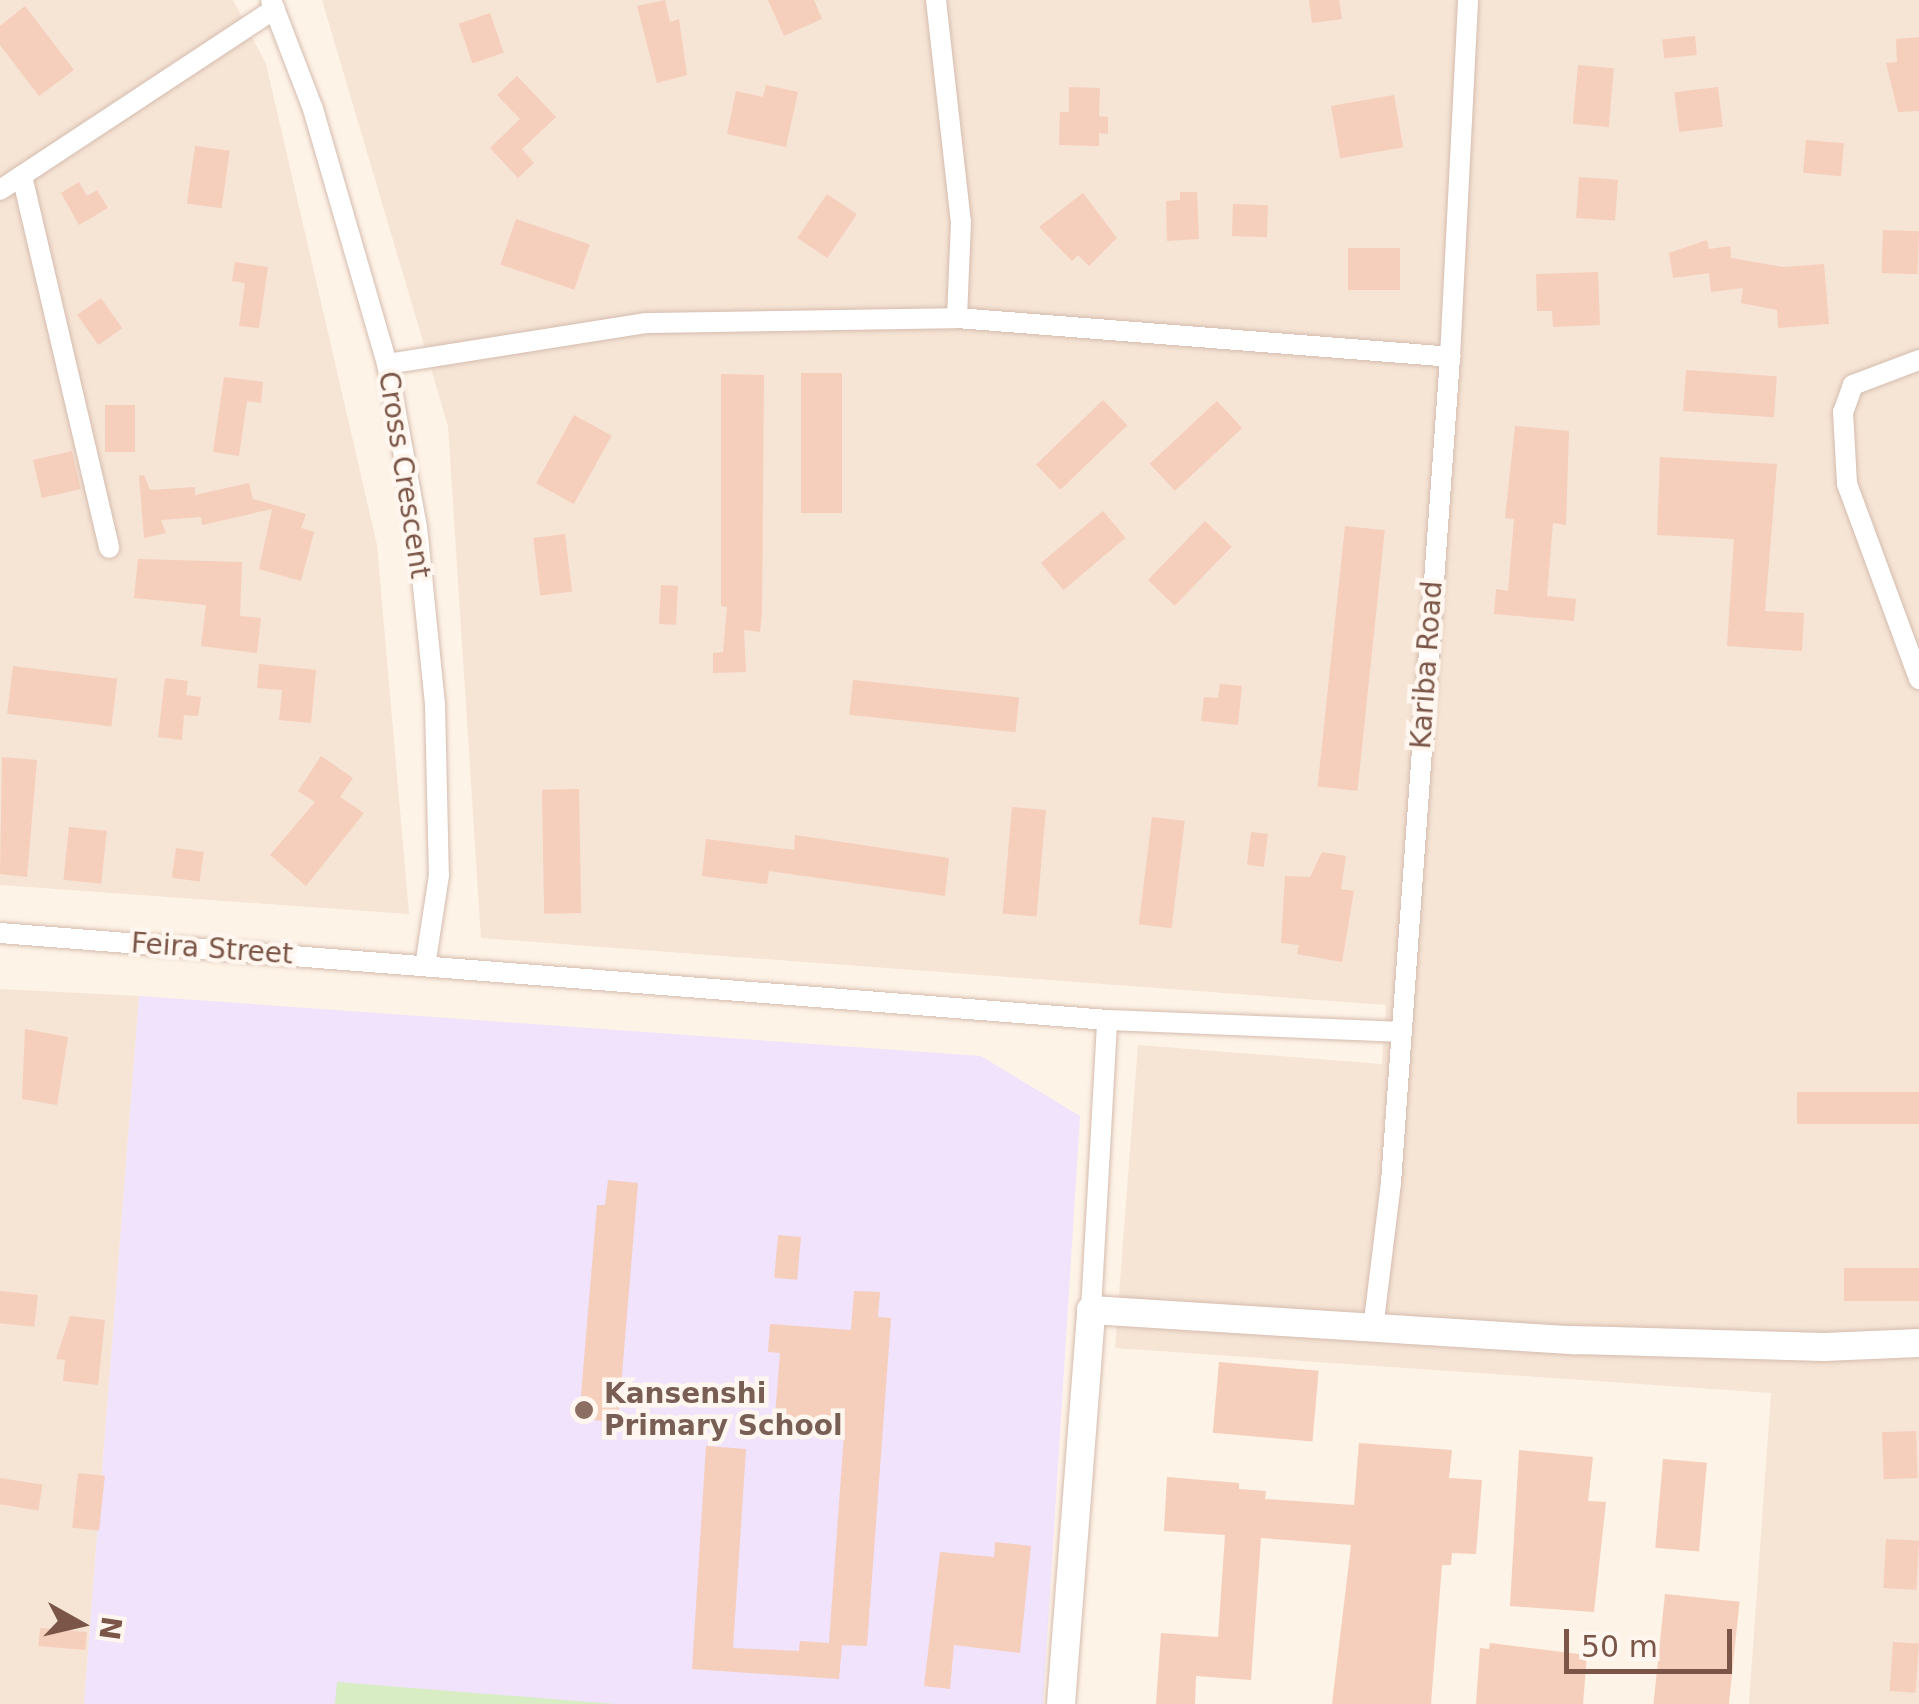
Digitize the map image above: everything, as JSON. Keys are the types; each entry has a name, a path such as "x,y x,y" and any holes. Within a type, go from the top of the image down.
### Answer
{"street":[{"path":"936,0 961,222 957,318"},
{"name":"Kariba Road","path":"1374,1329 1450,357 1468,0"},
{"path":"0,190 272,4"},
{"name":"Cross Crescent","path":"272,4 313,109 387,364 417,527 436,704 439,875 425,966"},
{"path":"22,176 109,548"},
{"path":"387,364 645,323 957,318 1450,357"},
{"path":"1919,360 1852,384 1843,412 1847,484 1919,678"},
{"name":"Feira Street","path":"0,933 1107,1020 1400,1032"},
{"path":"1061,1704 1091,1310 1107,1020"},
{"path":"1091,1310 1374,1329 1824,1347 1919,1342"}],"shaded area":[{"path":"0,0 233,0 266,64 377,545 409,914 0,885"},
{"path":"322,0 1919,0 1919,1704 1749,1704 1771,1393 1115,1348 1138,1045 1382,1064 1386,1005 481,938 448,426"},
{"path":"0,989 139,996 84,1704 0,1704"},
{"name":"Kansenshi Primary School","path":"139,996 981,1056 1080,1116 1043,1704 84,1704"}],"green space":[{"path":"337,1682 616,1704 335,1704"}],"building":[{"path":"665,0 670,22 679,19 687,75 657,83 637,6"},
{"path":"768,0 814,0 822,19 784,36"},
{"path":"1309,0 1339,0 1342,19 1312,23"},
{"path":"25,6 74,70 39,96 0,45 0,26"},
{"path":"490,13 504,53 472,63 459,24"},
{"path":"1695,36 1697,55 1664,58 1662,39"},
{"path":"1919,37 1919,111 1898,112 1886,63 1897,62 1896,39"},
{"path":"1578,65 1614,68 1609,127 1573,124"},
{"path":"517,76 556,117 522,149 534,163 518,178 490,148 520,119 497,95"},
{"path":"766,85 798,92 786,147 727,134 736,91 763,97"},
{"path":"1069,87 1100,88 1099,116 1108,117 1108,134 1099,133 1099,146 1059,145 1060,112 1069,112"},
{"path":"1718,87 1723,127 1679,132 1674,92"},
{"path":"1394,95 1403,147 1340,158 1331,106"},
{"path":"1806,140 1844,143 1841,176 1803,173"},
{"path":"195,146 230,151 222,208 187,203"},
{"path":"1579,177 1618,180 1615,221 1576,218"},
{"path":"79,182 87,196 97,190 108,208 79,225 61,193"},
{"path":"1180,192 1197,192 1199,239 1167,241 1166,201 1180,200"},
{"path":"1083,193 1117,238 1089,266 1078,255 1072,261 1039,227"},
{"path":"827,194 857,214 827,258 797,238"},
{"path":"1233,204 1268,205 1267,237 1232,236"},
{"path":"516,219 590,244 574,290 500,264"},
{"path":"1883,230 1919,231 1917,274 1881,273"},
{"path":"1707,240 1709,249 1730,246 1731,258 1783,267 1824,264 1829,324 1778,328 1777,310 1741,303 1743,288 1711,292 1709,273 1673,278 1669,253"},
{"path":"1348,248 1400,248 1400,290 1348,290"},
{"path":"235,262 268,267 259,328 239,326 245,283 232,281"},
{"path":"1598,272 1600,325 1553,327 1552,311 1537,311 1536,274"},
{"path":"101,298 122,328 98,345 77,315"},
{"path":"1686,370 1777,376 1774,417 1683,411"},
{"path":"801,373 842,373 842,513 801,513"},
{"path":"721,374 764,375 762,612 760,632 744,630 746,672 713,673 713,653 723,652 727,607 721,606"},
{"path":"224,377 263,382 261,403 247,401 239,456 213,452"},
{"path":"1103,400 1127,425 1060,490 1036,465"},
{"path":"1217,401 1242,428 1175,491 1150,464"},
{"path":"105,405 135,405 135,452 105,452"},
{"path":"574,415 612,436 574,504 536,483"},
{"path":"1515,426 1569,431 1566,525 1553,523 1547,596 1576,599 1574,621 1494,614 1496,589 1508,591 1514,519 1505,518"},
{"path":"72,451 81,489 42,498 33,460"},
{"path":"1660,457 1777,464 1765,611 1804,613 1802,651 1727,646 1734,539 1657,535"},
{"path":"144,475 150,490 195,487 195,495 249,483 253,499 306,514 301,528 314,532 301,581 259,569 272,509 202,525 201,517 161,520 166,533 144,538 139,476"},
{"path":"1103,511 1125,538 1063,590 1041,563"},
{"path":"1205,521 1232,547 1175,606 1148,580"},
{"path":"1345,526 1385,530 1357,791 1318,787"},
{"path":"565,534 572,592 540,595 533,538"},
{"path":"138,559 242,562 240,616 261,618 257,653 201,646 206,605 134,598"},
{"path":"661,585 678,586 676,625 659,624"},
{"path":"259,664 316,670 311,723 279,720 282,690 257,688"},
{"path":"13,666 117,679 111,726 7,714"},
{"path":"165,678 188,681 186,695 201,697 198,716 184,715 182,740 158,737"},
{"path":"853,680 1019,697 1015,732 849,715"},
{"path":"1220,684 1242,686 1238,725 1201,721 1204,697 1218,698"},
{"path":"321,756 353,778 340,797 364,813 306,886 270,855 315,802 298,791"},
{"path":"2,757 37,760 27,877 0,874"},
{"path":"579,789 581,913 544,914 542,790"},
{"path":"1012,807 1046,810 1037,917 1003,914"},
{"path":"1152,817 1185,821 1172,928 1139,924"},
{"path":"69,827 107,831 101,884 63,880"},
{"path":"1251,832 1268,834 1264,867 1247,865"},
{"path":"795,835 949,858 945,896 769,871 767,884 702,876 706,839 794,850"},
{"path":"176,848 204,852 200,882 172,878"},
{"path":"1322,852 1346,856 1341,889 1354,891 1342,962 1297,954 1299,945 1281,943 1285,876 1310,877"},
{"path":"25,1029 68,1037 57,1105 22,1099"},
{"path":"1797,1092 1919,1092 1919,1124 1797,1124"},
{"path":"608,1180 638,1183 618,1422 579,1419 597,1205 605,1205"},
{"path":"778,1235 801,1237 797,1280 774,1278"},
{"path":"1844,1268 1919,1268 1919,1301 1844,1301"},
{"path":"0,1291 38,1295 34,1327 0,1323"},
{"path":"854,1291 880,1292 878,1317 891,1318 867,1646 842,1645 839,1679 692,1669 706,1446 746,1449 733,1648 799,1651 800,1641 829,1643 844,1434 791,1430 792,1417 775,1416 780,1353 768,1352 770,1324 851,1330"},
{"path":"70,1316 105,1320 98,1385 63,1381 65,1360 56,1359"},
{"path":"1219,1362 1319,1371 1312,1441 1213,1433"},
{"path":"1916,1431 1918,1478 1884,1479 1882,1432"},
{"path":"1359,1443 1452,1450 1449,1478 1482,1480 1476,1554 1452,1553 1451,1565 1442,1565 1431,1704 1332,1704 1351,1545 1261,1538 1251,1680 1196,1676 1195,1704 1156,1704 1161,1633 1218,1637 1225,1535 1164,1531 1167,1477 1239,1483 1239,1489 1266,1491 1265,1499 1354,1505"},
{"path":"1519,1450 1593,1457 1588,1501 1606,1502 1594,1612 1510,1606"},
{"path":"1663,1459 1707,1463 1699,1551 1655,1548"},
{"path":"78,1473 105,1476 99,1531 72,1528"},
{"path":"0,1478 42,1485 38,1510 0,1504"},
{"path":"1886,1539 1919,1541 1916,1590 1883,1588"},
{"path":"995,1542 1031,1546 1020,1653 954,1645 950,1689 924,1686 940,1552 994,1557"},
{"path":"1665,1594 1740,1602 1729,1704 1653,1704"},
{"path":"40,1628 87,1632 85,1650 38,1646"},
{"path":"1893,1642 1919,1644 1916,1693 1890,1691"},
{"path":"1490,1643 1587,1655 1583,1704 1476,1704 1480,1648 1489,1649"}],"place":[{"name":"Kansenshi Primary School","path":"584,1410"}]}
